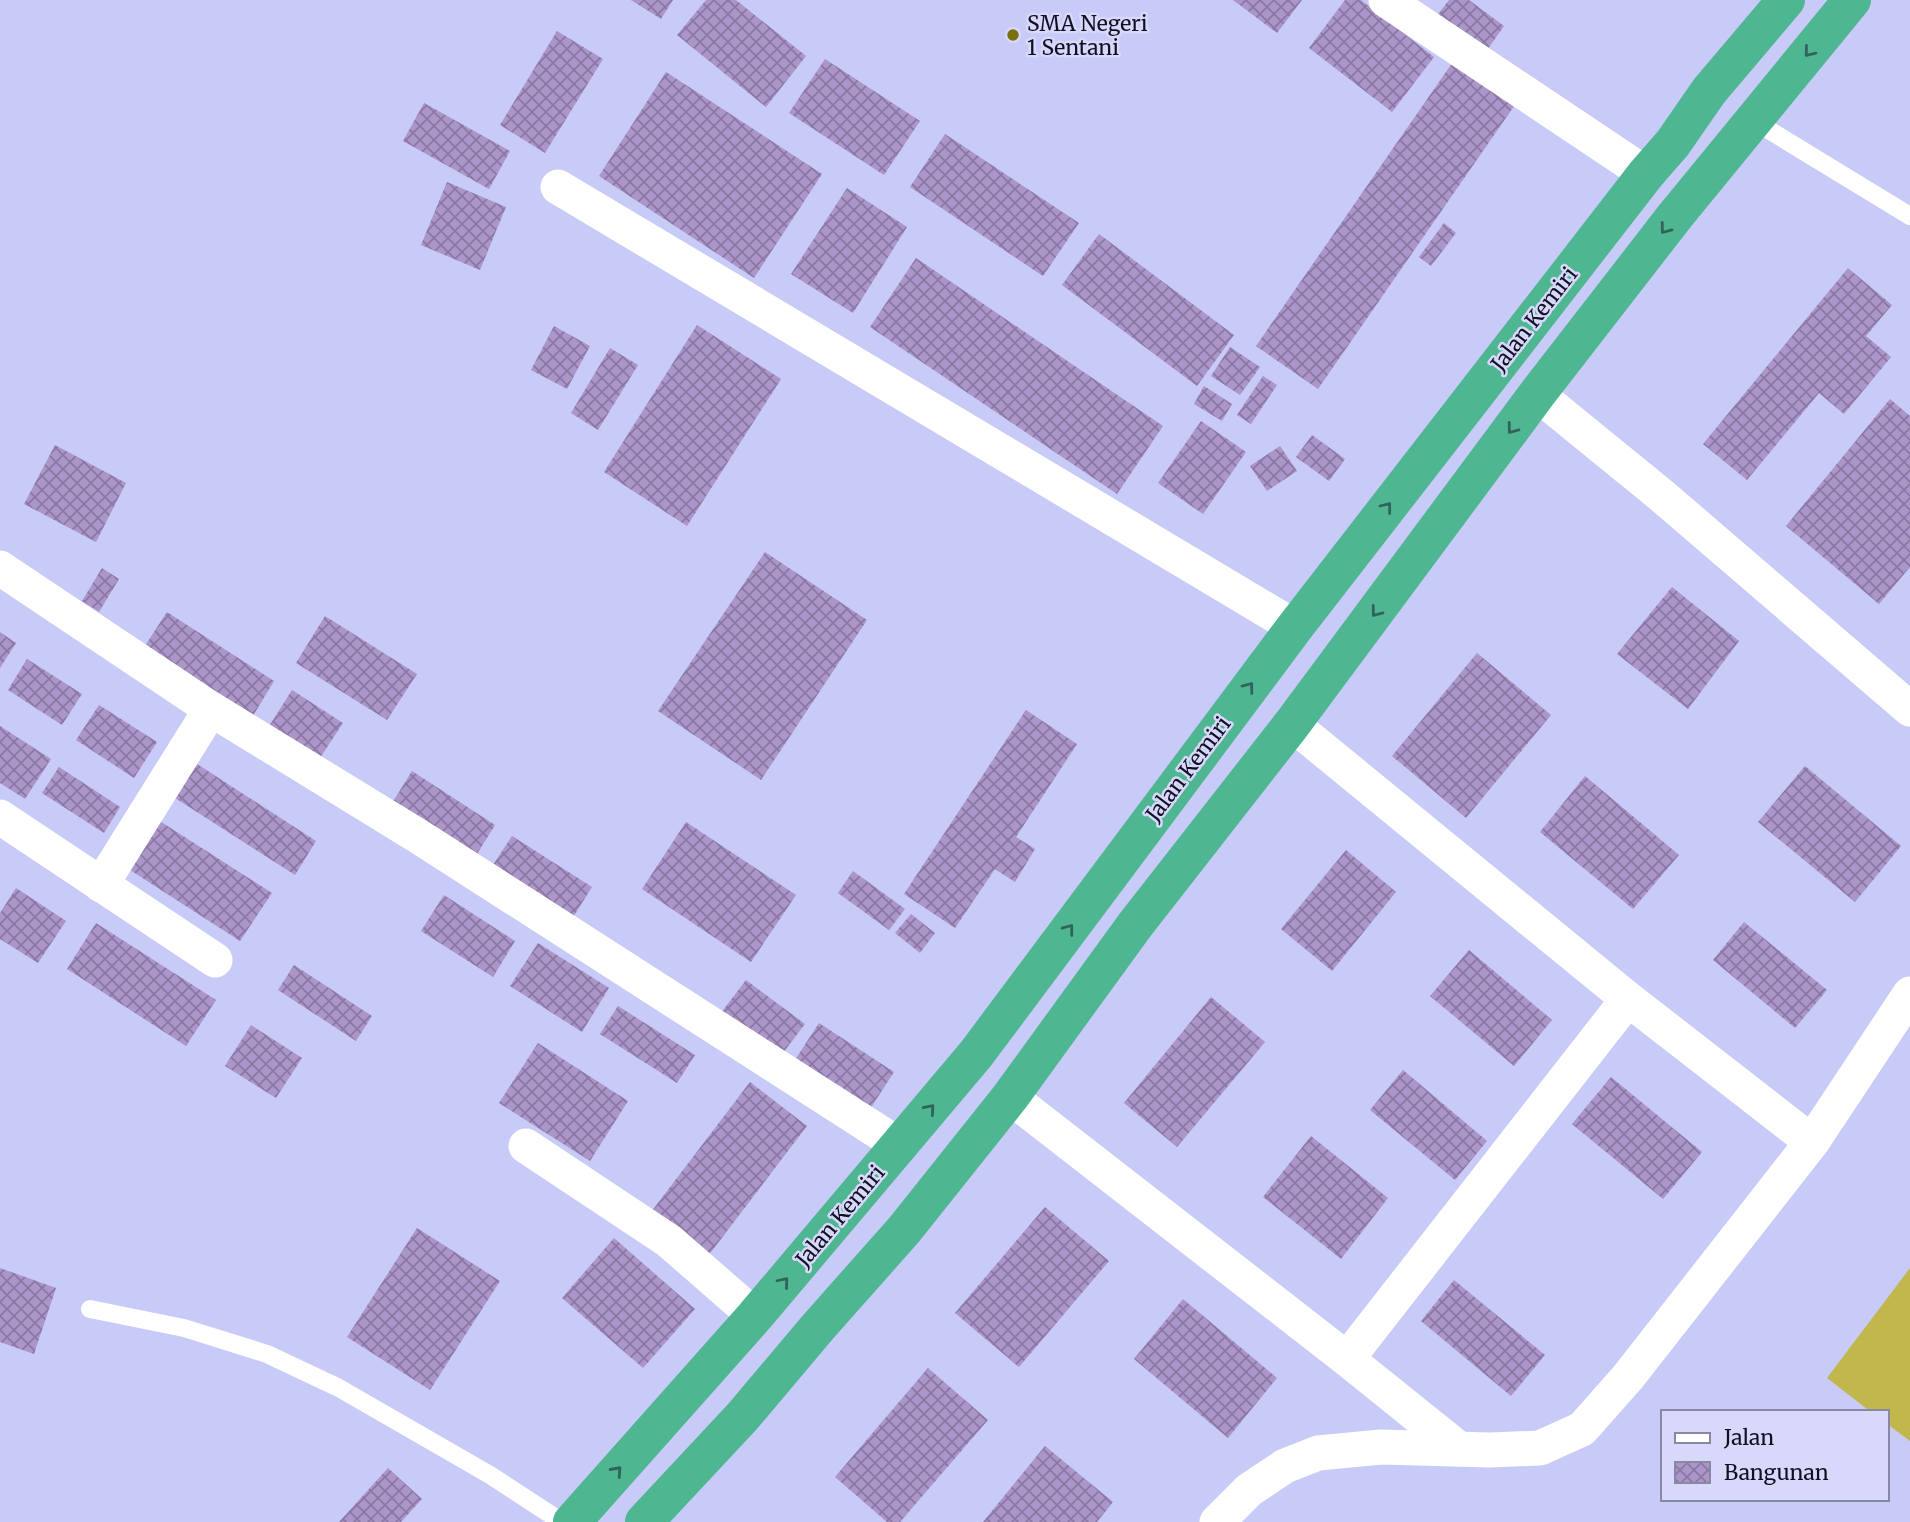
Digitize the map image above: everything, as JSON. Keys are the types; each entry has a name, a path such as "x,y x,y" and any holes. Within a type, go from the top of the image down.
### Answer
{"highway":[{"name":"Jalan Kemiri","path":"572,1522 755,1316 976,1054 1295,626 1646,174 1673,143 1709,91 1786,0"},
{"path":"644,1522 743,1416 904,1230 1010,1097 1135,925 1292,724 1537,394 1675,216 1852,0"}],"street":[{"path":"1386,0 1646,174"},
{"path":"558,187 1295,626"},
{"path":"1537,394 1661,495 1910,709"},
{"path":"0,568 211,709 418,836 899,1145"},
{"path":"101,885 211,709"},
{"path":"1292,724 1628,999 1812,1142"},
{"path":"0,817 215,960"},
{"path":"1217,1522 1249,1490 1285,1466 1318,1453 1381,1447 1540,1448 1582,1429 1628,1377 1812,1142 1910,994"},
{"path":"1347,1359 1628,999"},
{"path":"1010,1097 1459,1449"},
{"path":"526,1146 669,1241 755,1316"}],"lane":[{"path":"1754,121 1910,216"},
{"path":"90,1309 184,1328 267,1354 339,1388 490,1475 562,1522"}],"shaded area":[{"path":"1910,1268 1910,1441 1889,1425 1889,1410 1868,1410 1827,1378"}],"building":[{"path":"631,0 673,0 661,19"},
{"path":"706,0 736,0 806,56 766,107 677,35"},
{"path":"1233,0 1302,0 1277,33"},
{"path":"1345,0 1361,0 1434,57 1392,112 1309,48"},
{"path":"1449,0 1469,0 1504,26 1485,53 1436,17"},
{"path":"557,31 603,59 545,153 500,125"},
{"path":"1457,56 1519,99 1318,389 1256,346"},
{"path":"825,59 920,121 884,175 789,113"},
{"path":"666,72 822,174 754,278 599,176"},
{"path":"424,103 510,151 489,189 403,141"},
{"path":"945,134 1079,223 1043,276 910,187"},
{"path":"447,182 506,207 480,270 421,245"},
{"path":"847,188 907,227 853,313 791,274"},
{"path":"1444,223 1456,233 1431,266 1419,257"},
{"path":"1099,234 1234,335 1197,386 1062,285"},
{"path":"916,258 1163,426 1117,494 870,327"},
{"path":"1848,268 1892,305 1866,336 1891,357 1844,414 1819,393 1747,480 1703,444"},
{"path":"697,325 781,379 687,526 604,472"},
{"path":"554,326 590,346 567,389 531,370"},
{"path":"1230,347 1260,367 1240,395 1211,376"},
{"path":"610,348 638,365 598,430 571,413"},
{"path":"1263,376 1277,385 1251,424 1237,415"},
{"path":"1204,386 1232,404 1222,421 1194,404"},
{"path":"1890,399 1910,416 1910,567 1879,604 1786,526"},
{"path":"1201,421 1246,452 1203,514 1158,483"},
{"path":"1312,435 1345,459 1329,481 1296,457"},
{"path":"55,445 126,483 96,542 24,504"},
{"path":"1280,446 1297,471 1267,491 1250,466"},
{"path":"765,552 867,620 761,780 658,711"},
{"path":"102,568 119,579 99,612 82,601"},
{"path":"1672,587 1739,641 1688,709 1617,654"},
{"path":"167,612 274,681 250,721 141,652"},
{"path":"325,616 417,674 387,720 296,663"},
{"path":"0,632 16,643 0,668"},
{"path":"1477,653 1551,715 1466,818 1392,756"},
{"path":"27,659 82,694 62,725 8,690"},
{"path":"292,690 343,723 316,764 266,731"},
{"path":"99,705 157,742 134,778 76,740"},
{"path":"1026,710 1077,744 1016,837 1035,849 1015,882 995,869 955,928 904,894"},
{"path":"0,726 51,759 25,799 0,783"},
{"path":"194,762 316,841 295,875 172,796"},
{"path":"1805,766 1901,846 1855,902 1758,822"},
{"path":"59,767 120,807 104,833 42,793"},
{"path":"412,771 495,825 472,862 389,808"},
{"path":"1585,776 1679,855 1633,909 1540,832"},
{"path":"158,820 272,893 240,941 127,868"},
{"path":"686,822 796,895 751,962 642,889"},
{"path":"512,836 592,887 570,922 489,871"},
{"path":"1346,850 1396,892 1332,971 1281,929"},
{"path":"853,871 905,909 889,930 838,893"},
{"path":"16,888 66,921 38,963 0,939 0,913"},
{"path":"444,895 515,941 493,977 421,931"},
{"path":"911,914 935,933 920,953 895,933"},
{"path":"1744,922 1827,990 1795,1028 1713,960"},
{"path":"96,923 216,1000 186,1046 67,969"},
{"path":"538,943 609,988 582,1032 510,986"},
{"path":"1469,950 1552,1020 1514,1066 1430,996"},
{"path":"294,965 372,1016 356,1041 278,990"},
{"path":"746,980 805,1024 776,1062 717,1018"},
{"path":"1211,997 1265,1042 1177,1147 1124,1103"},
{"path":"618,1006 695,1055 677,1083 600,1034"},
{"path":"819,1023 894,1072 868,1112 793,1063"},
{"path":"251,1025 302,1058 276,1098 225,1066"},
{"path":"538,1043 628,1101 590,1161 499,1103"},
{"path":"1403,1070 1487,1141 1455,1180 1370,1110"},
{"path":"1611,1077 1702,1152 1663,1199 1572,1124"},
{"path":"750,1082 807,1126 705,1260 648,1216"},
{"path":"1311,1136 1388,1198 1341,1259 1263,1197"},
{"path":"1045,1207 1109,1261 1019,1367 955,1313"},
{"path":"417,1228 500,1281 430,1390 347,1337"},
{"path":"614,1238 695,1309 643,1368 562,1298"},
{"path":"0,1268 56,1288 34,1354 0,1342"},
{"path":"1454,1280 1545,1355 1511,1396 1421,1321"},
{"path":"1183,1299 1277,1378 1228,1438 1134,1359"},
{"path":"928,1368 988,1420 900,1522 887,1522 835,1477"},
{"path":"1045,1446 1113,1502 1097,1522 983,1522"},
{"path":"388,1468 422,1499 401,1522 339,1522"}],"place":[{"name":"SMA Negeri 1 Sentani","path":"1013,35"}]}
